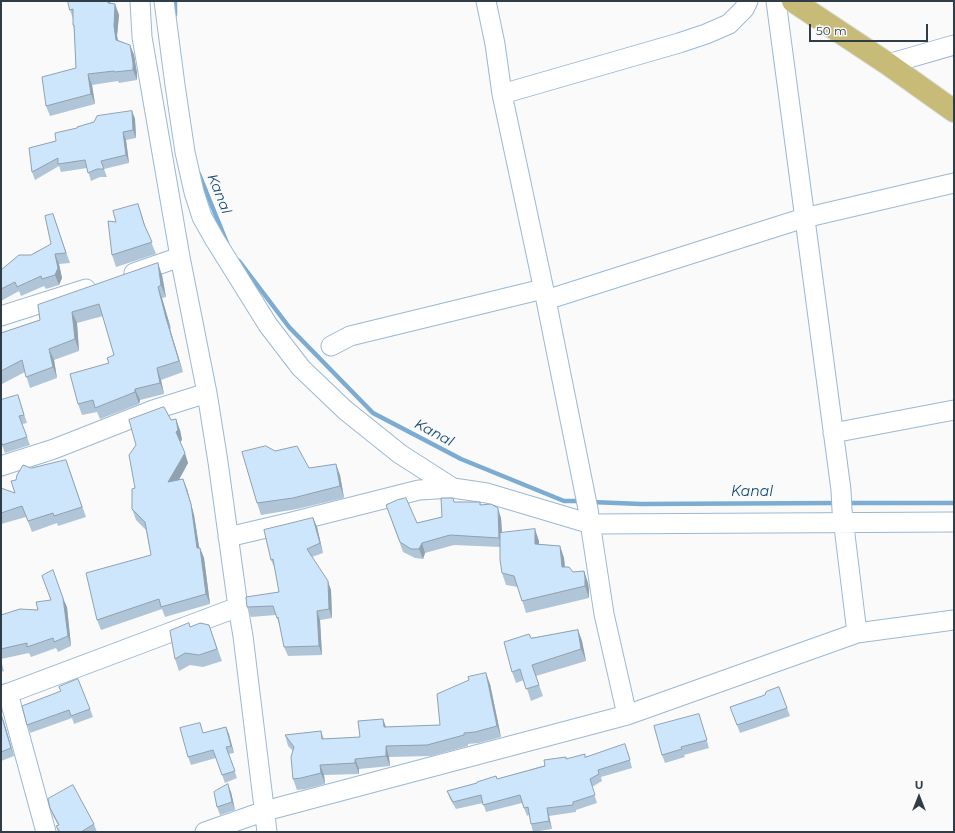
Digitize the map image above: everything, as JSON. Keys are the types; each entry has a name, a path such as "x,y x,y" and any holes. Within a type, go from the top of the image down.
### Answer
{"highway":[{"path":"793,1 888,64 954,111"}],"street":[{"path":"140,1 142,37 180,257 207,392 218,462 238,607 244,636 267,832"},
{"path":"164,1 174,85 185,152 194,192 202,217 214,240 268,325 301,368 344,410 400,454 453,488"},
{"path":"486,1 502,94 545,295 589,516 604,614 627,714"},
{"path":"502,94 680,43 706,34 729,24 744,8 748,1"},
{"path":"776,1 841,490 857,633"},
{"path":"888,64 954,45"},
{"path":"331,346 350,336 545,295 689,254 804,218 954,183"},
{"path":"121,277 180,257"},
{"path":"1,316 99,285"},
{"path":"1,466 54,450 153,410 207,392"},
{"path":"833,433 954,410"},
{"path":"228,537 288,524 419,490 453,488 487,493 589,516 843,516 954,522"},
{"path":"46,832 4,695 238,607"},
{"path":"205,832 264,811 627,714 857,633 954,620"}],"building":[{"path":"68,1 108,1 108,3 115,4 114,26 116,40 130,45 133,70 88,74 91,94 46,106 42,77 76,68 73,9 70,10"},
{"path":"132,111 133,130 123,132 126,155 101,161 104,169 97,169 88,173 85,160 58,164 58,158 32,172 29,148 56,141 55,133 94,122 97,116"},
{"path":"138,204 144,224 152,242 112,255 108,221 116,222 113,211"},
{"path":"53,214 66,253 55,254 58,268 55,275 42,279 41,276 17,287 15,282 1,289 1,270 19,255 31,255 51,244 45,216"},
{"path":"158,263 161,285 158,287 179,361 157,368 160,383 135,389 135,392 95,408 93,400 78,404 70,374 109,363 107,358 114,355 99,304 72,312 75,339 49,349 53,367 26,377 22,360 1,371 1,333 40,320 38,305"},
{"path":"18,395 24,415 19,416 27,437 2,445 1,400"},
{"path":"164,407 171,420 176,419 178,430 176,432 185,453 168,482 183,479 191,504 197,548 200,548 206,594 161,607 159,599 97,620 86,573 151,555 145,522 132,509 132,489 135,488 129,455 136,445 129,420"},
{"path":"266,446 275,451 297,446 309,468 336,464 340,486 293,498 257,503 242,452"},
{"path":"66,460 82,507 54,516 53,513 28,521 22,506 1,513 1,488 15,493 11,481 16,480 17,475 23,465 31,468"},
{"path":"406,498 417,523 442,517 441,498 453,498 454,502 480,502 480,505 491,504 498,508 499,538 450,535 422,543 419,549 411,549 400,542 386,505"},
{"path":"313,518 320,543 307,549 328,581 329,609 317,611 319,646 284,647 278,617 277,618 273,606 247,607 246,597 279,592 273,559 271,560 264,530"},
{"path":"535,529 535,544 560,546 562,567 569,567 573,572 584,571 585,586 522,601 514,576 502,573 500,560 500,533"},
{"path":"53,570 63,598 68,636 54,642 53,638 27,647 27,643 1,649 1,615 20,609 38,610 36,602 51,600 42,576"},
{"path":"189,623 190,627 200,623 209,625 217,649 199,655 185,653 175,659 170,631"},
{"path":"578,630 581,649 532,665 539,685 526,689 520,669 512,672 504,642 529,634 531,638"},
{"path":"486,673 497,726 475,732 464,733 464,735 427,745 386,746 386,756 355,759 355,763 320,765 321,773 293,779 291,757 294,747 285,735 321,731 322,739 360,737 358,721 383,719 384,727 440,725 437,694 469,680 468,677"},
{"path":"78,679 90,709 71,716 69,710 27,725 22,706 61,691 59,687"},
{"path":"779,687 787,708 737,725 730,707 765,695 766,692"},
{"path":"1,714 11,748 1,752"},
{"path":"699,714 707,740 681,747 682,749 662,755 654,726"},
{"path":"200,723 203,733 226,727 231,746 226,747 235,771 222,775 213,750 188,757 180,728"},
{"path":"625,744 630,760 598,770 599,774 590,779 595,795 573,802 573,805 547,808 549,821 531,824 528,807 524,808 520,795 483,805 481,795 453,802 447,791 496,776 497,779 545,766 544,760 566,757 566,759 585,754 585,757"},
{"path":"228,784 232,802 217,807 214,792"},
{"path":"73,785 94,824 81,832 60,832 56,826 59,825 50,808 48,799"}],"waterway":[{"name":"Kanal","path":"175,1 175,15"},
{"name":"Kanal","path":"199,174 227,243"},
{"name":"Kanal","path":"239,261 289,327 373,413 461,459 564,501 581,501"},
{"name":"Kanal","path":"591,502 641,504 837,503"},
{"name":"Kanal","path":"847,503 954,503"}]}
